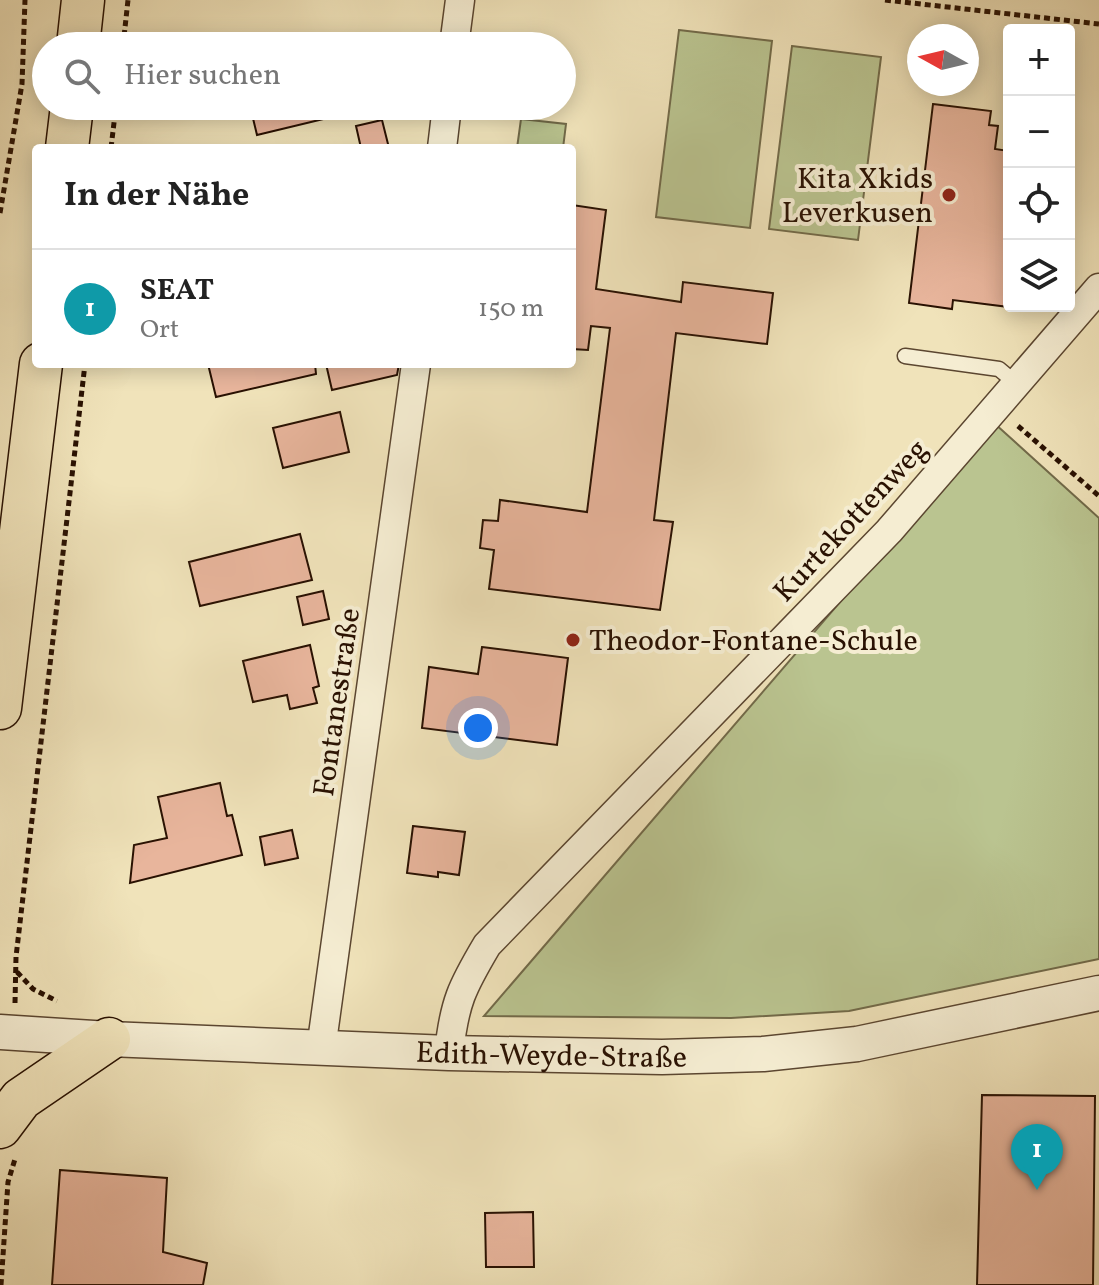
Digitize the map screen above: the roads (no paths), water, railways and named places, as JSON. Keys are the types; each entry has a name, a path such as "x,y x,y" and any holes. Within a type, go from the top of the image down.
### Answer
{"main road":[{"path":"80,32 83,0"},
{"path":"67,144 70,120"},
{"path":"0,708 41,368"},
{"path":"8,1140 21,1099 109,1039"}],"street":[{"path":"456,32 460,0"},
{"path":"442,144 445,120"},
{"name":"Kurtekottenweg","path":"449,1053 453,1011 465,982 487,945 889,531 1099,288"},
{"name":"Fontanestraße","path":"321,1049 415,368"},
{"name":"Edith-Weyde-Straße","path":"0,1032 449,1053 662,1057 763,1054 857,1044 1099,993"}],"lane":[{"path":"905,356 999,369 1017,384"}],"place":[{"name":"Kita Xkids Leverkusen","path":"949,195"},
{"name":"Theodor-Fontane-Schule","path":"573,640"},
{"name":"SEAT","path":"1037,1190"}]}
